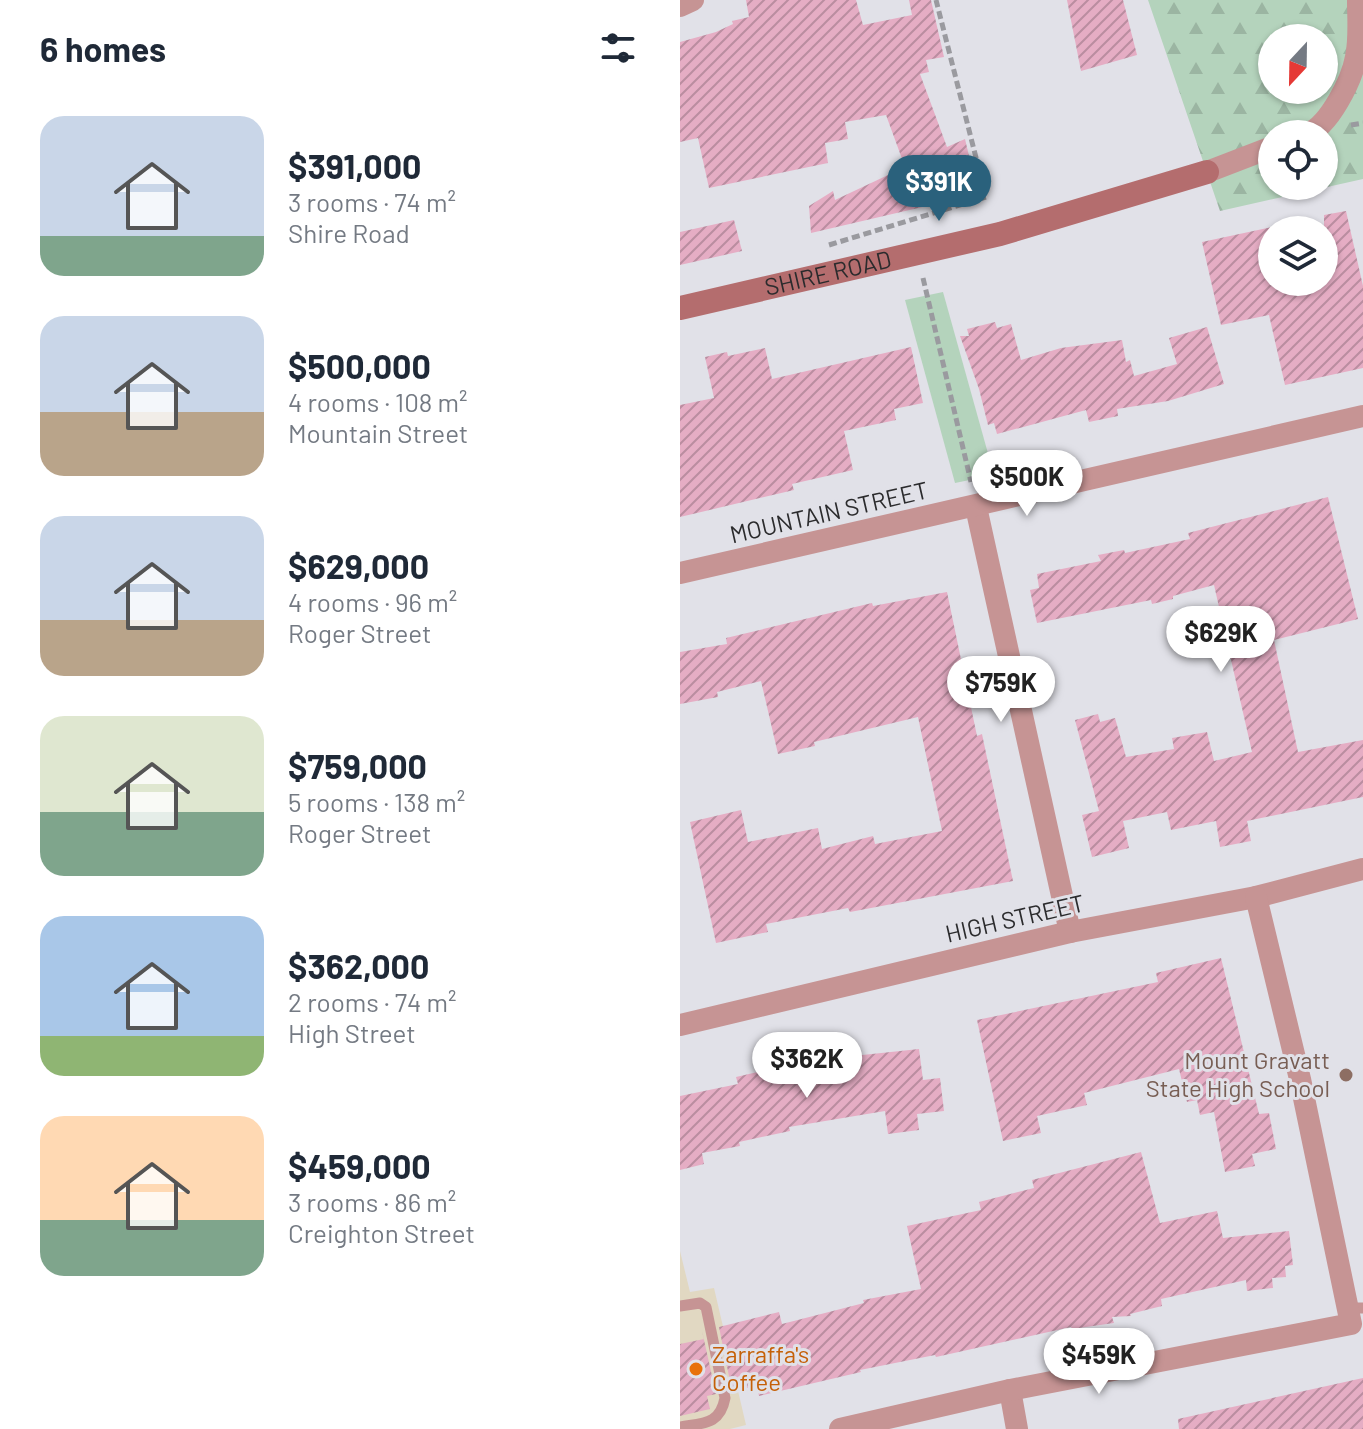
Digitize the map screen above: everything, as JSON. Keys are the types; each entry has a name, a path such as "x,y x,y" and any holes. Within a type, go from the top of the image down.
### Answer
{"street":[{"path":"680,6 693,0"},
{"path":"1326,120 1336,106 1356,58 1358,0"},
{"path":"1207,172 1258,152"},
{"name":"SHIRE ROAD","path":"680,308 1000,234 1207,172"},
{"name":"MOUNTAIN STREET","path":"680,573 1363,416"},
{"path":"976,507 1070,932"},
{"name":"HIGH STREET","path":"680,1025 1070,932 1256,897 1363,869"},
{"path":"840,1429 1354,1313 1256,897"},
{"path":"1010,1390 1017,1429"}],"lane":[{"path":"680,1306 700,1303 706,1307 725,1398 723,1411 711,1421 680,1427"}],"path":[{"path":"820,248 986,197 936,0"},
{"path":"917,253 976,507"}],"shaded area":[{"path":"680,1251 690,1292 714,1288 746,1425 730,1429 680,1429"}],"green space":[{"path":"1148,0 1363,0 1363,179 1338,185 1338,120 1258,120 1258,200 1269,200 1220,211"},
{"path":"943,292 994,475 955,483 905,300"}],"building":[{"path":"746,0 856,0 863,25 912,15 909,0 931,0 944,57 926,60 929,72 920,74 947,147 965,139 978,194 811,233 809,206 833,191 835,200 905,167 886,115 845,122 848,139 825,143 828,163 709,188 698,138 680,142 680,42 716,32 733,24 732,21 749,17"},
{"path":"1067,0 1123,0 1137,55 1081,71"},
{"path":"1346,211 1363,286 1363,368 1285,385 1269,315 1221,325 1202,242 1258,230 1258,296 1338,296 1338,216 1324,215"},
{"path":"734,220 742,251 680,265 680,232"},
{"path":"995,322 997,328 1011,324 1021,360 1061,348 1122,340 1126,362 1130,360 1134,376 1177,364 1169,338 1207,327 1224,384 1168,401 1117,409 1118,416 1089,422 1086,410 997,434 994,423 988,425 960,336 969,336 967,329"},
{"path":"911,347 923,403 894,409 896,420 844,431 853,470 792,484 794,490 680,517 680,405 714,398 705,357 727,352 728,356 765,348 772,379"},
{"path":"1328,497 1358,619 1274,640 1298,752 1363,740 1363,797 1247,821 1251,841 1220,847 1216,821 1171,830 1167,812 1123,821 1129,848 1092,857 1082,815 1099,811 1075,720 1098,714 1100,722 1115,718 1126,757 1174,749 1172,738 1207,732 1214,761 1252,752 1214,585 1152,604 1151,600 1037,623 1030,590 1039,588 1037,574 1101,561 1098,555 1124,550 1125,553 1190,539 1188,533"},
{"path":"947,592 977,736 982,734 1013,881 850,912 848,908 766,924 768,932 716,943 690,822 741,810 748,842 818,828 822,849 873,836 875,844 942,831 918,717 814,742 815,746 778,754 761,681 717,692 718,697 680,704 680,652 727,644 726,638 872,603 873,606"},
{"path":"1221,958 1259,1114 1269,1113 1276,1149 1252,1154 1255,1166 1225,1172 1214,1112 1200,1115 1197,1100 1187,1102 1179,1069 1084,1093 1087,1105 1037,1116 1041,1133 1003,1141 977,1020 1158,982 1156,973"},
{"path":"919,1049 923,1080 940,1078 944,1111 917,1114 919,1130 888,1134 885,1111 789,1127 790,1131 739,1142 740,1146 702,1153 704,1164 680,1170 680,1096 738,1084 736,1077 800,1062 852,1053 853,1056"},
{"path":"1141,1152 1160,1223 1217,1211 1223,1238 1289,1231 1293,1265 1285,1266 1286,1277 1272,1278 1273,1288 1247,1291 1246,1280 1161,1299 1162,1306 1131,1316 1112,1317 1114,1323 1071,1327 936,1357 860,1370 759,1396 757,1386 732,1391 719,1327 779,1312 782,1324 864,1303 863,1300 921,1289 907,1226 981,1210 979,1202 1034,1188 1032,1180"},
{"name":"Zarraffa's Coffee","path":"704,1339 716,1394 707,1396 710,1409 680,1416 680,1344"},
{"path":"1363,1378 1363,1429 1179,1429 1178,1419"}],"place":[{"name":"Mount Gravatt State High School","path":"1346,1075"},
{"name":"Zarraffa's Coffee","path":"696,1369"}]}
